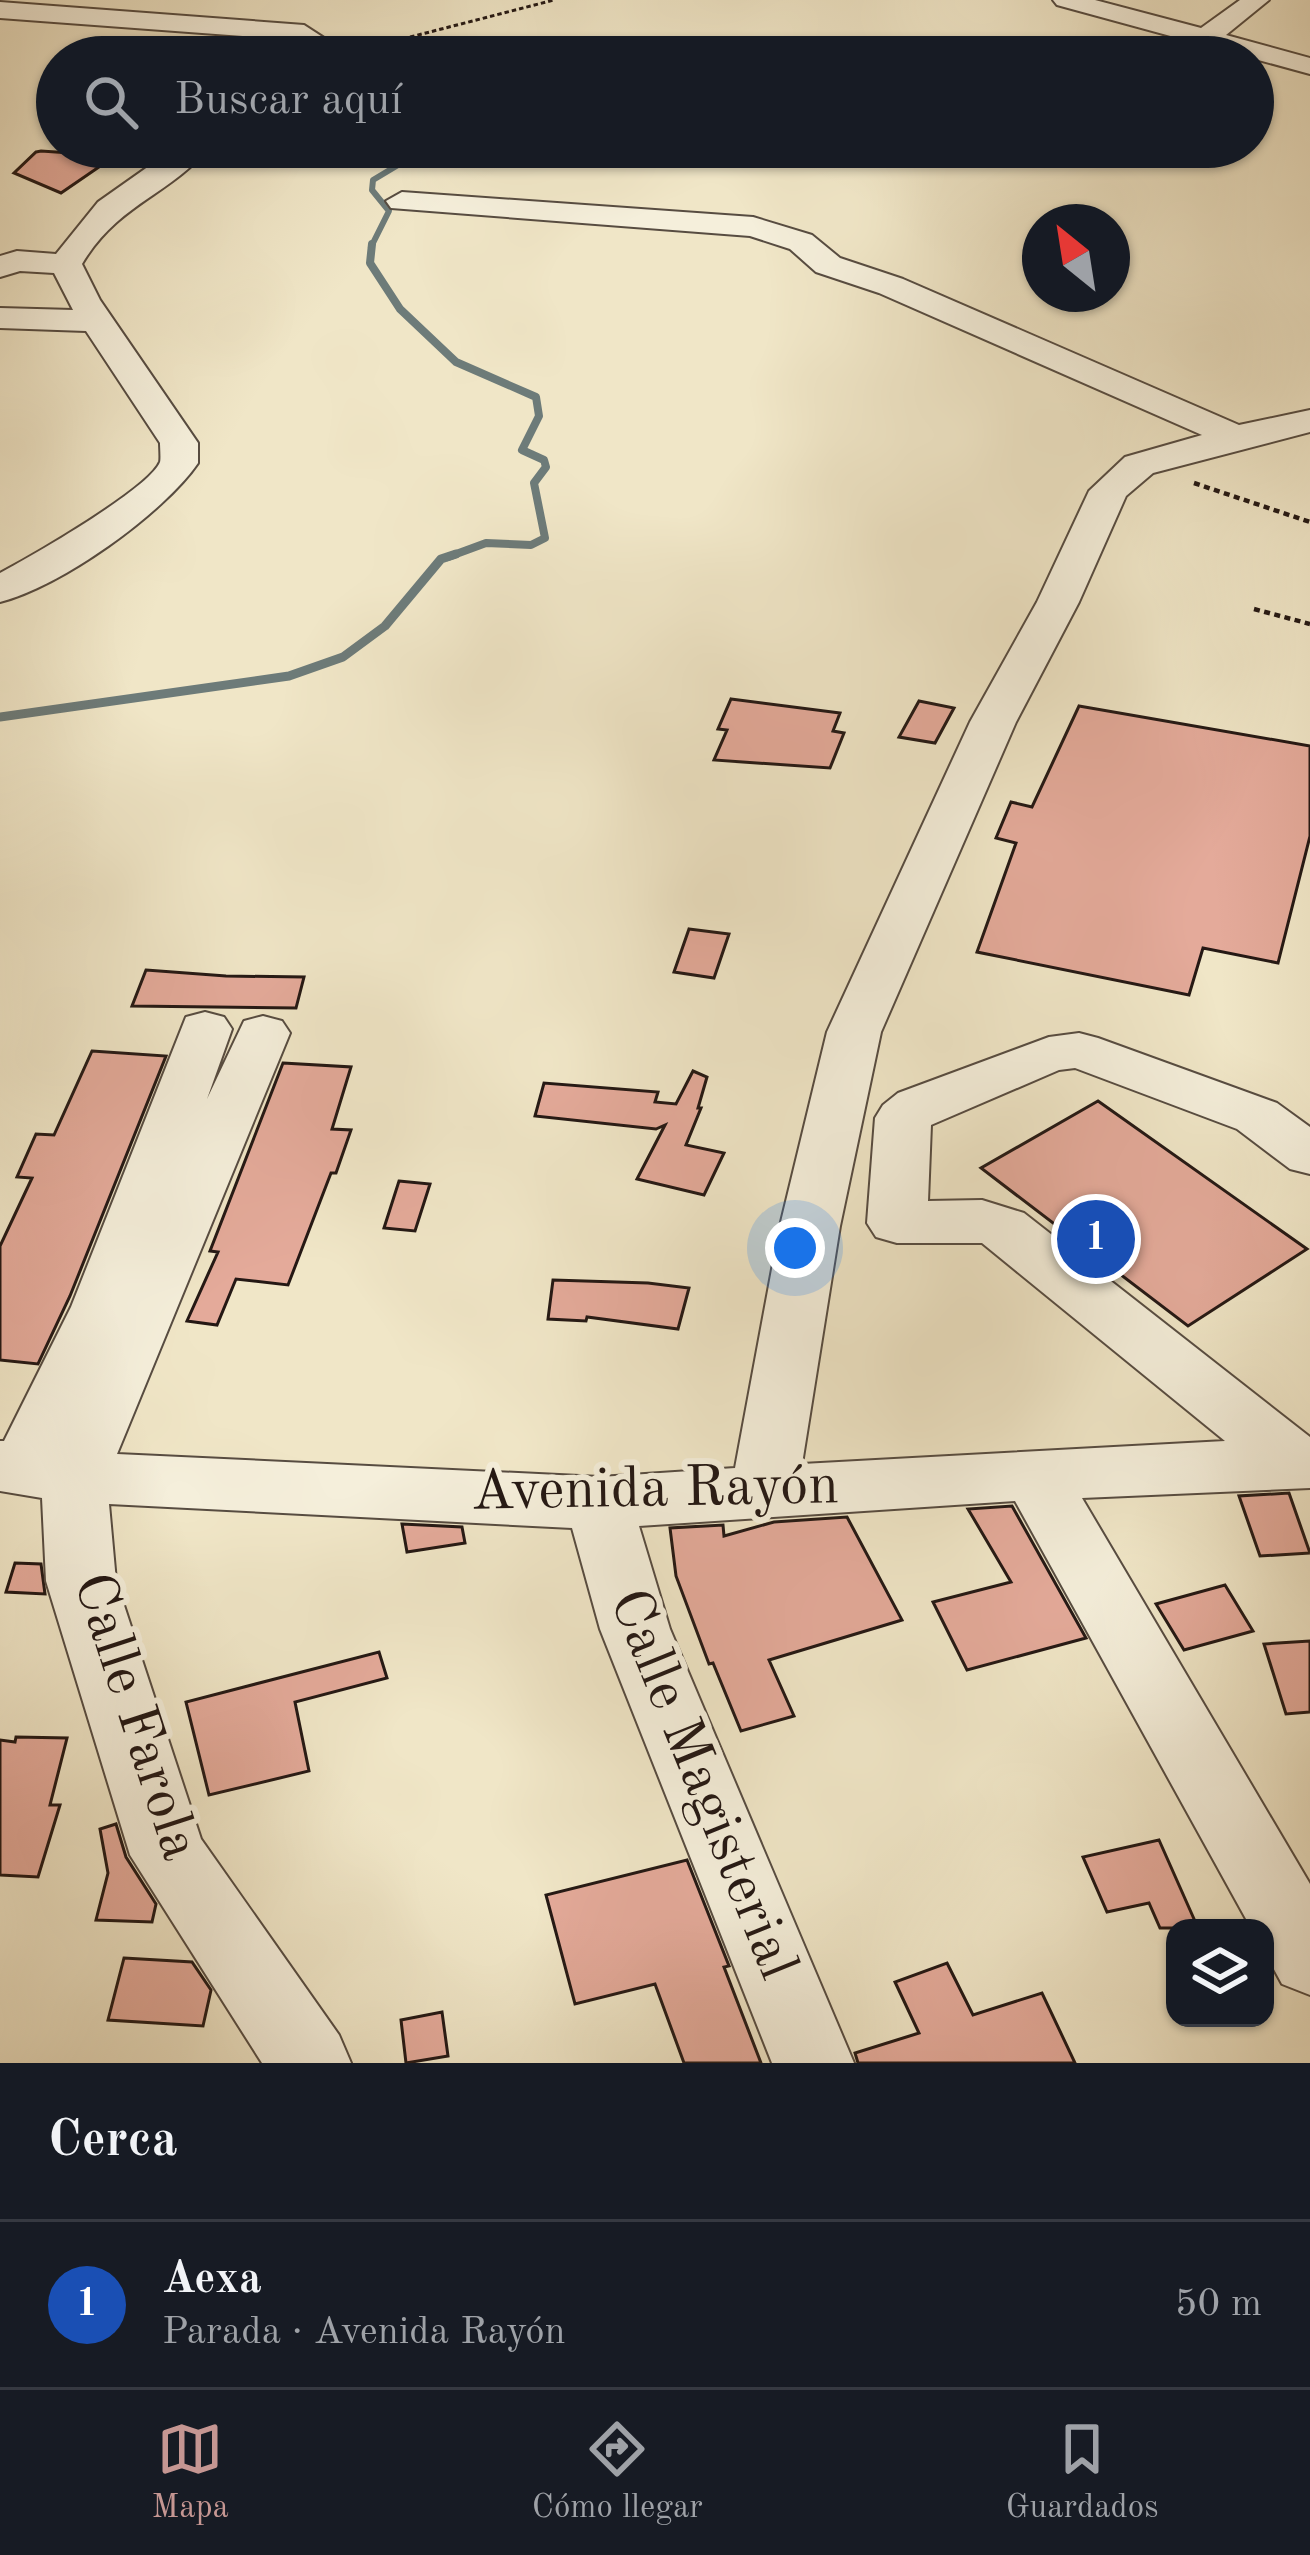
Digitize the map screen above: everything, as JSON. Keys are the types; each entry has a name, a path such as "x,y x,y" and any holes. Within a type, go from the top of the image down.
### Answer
{"street":[{"path":"1209,36 1256,0"},
{"path":"1077,1 1204,36"},
{"path":"0,10 308,36"},
{"path":"1274,56 1310,66"},
{"path":"66,264 86,226 163,168"},
{"path":"402,201 753,227 801,242 828,265 891,286 1206,422 1233,438"},
{"path":"0,267 17,261 66,264"},
{"path":"0,590 85,539 166,480 179,463 179,443 96,321 66,264"},
{"path":"0,318 96,321"},
{"path":"764,1494 810,1226 854,1032 993,722 1058,602 1109,491 1139,465 1310,421"},
{"path":"32,1471 123,1308 234,1031"},
{"path":"897,1223 903,1118 918,1106 1049,1054 1079,1050 1257,1116 1310,1155"},
{"path":"810,1226 982,1220 1003,1228 1304,1464"},
{"name":"Avenida Rayón","path":"32,1471 600,1503 1034,1474 1304,1464"},
{"name":"Calle Farola","path":"32,1471 81,1581 169,1855 310,2063"},
{"path":"1034,1474 1310,1958"},
{"name":"Calle Magisterial","path":"600,1503 635,1629 813,2063"}],"path":[{"path":"410,36 554,0"},
{"path":"1139,465 1310,522"},
{"path":"1254,609 1310,624"}],"building":[{"path":"36,152 36,168 97,168 61,193 14,173"},
{"path":"731,699 840,713 833,731 844,733 830,768 714,760 727,730 718,729"},
{"path":"919,701 954,708 935,743 899,737"},
{"path":"1079,706 1310,746 1310,836 1278,963 1203,948 1189,995 977,952 1016,843 996,838 1011,802 1032,807"},
{"path":"689,929 729,934 714,978 674,972"},
{"path":"146,970 304,977 296,1008 132,1006"},
{"path":"92,1051 166,1056 38,1364 0,1360 0,1246 32,1178 17,1177 36,1134 54,1135"},
{"path":"283,1063 351,1067 332,1129 351,1130 336,1173 331,1173 288,1285 236,1279 217,1325 187,1321 218,1252 210,1251"},
{"path":"693,1071 707,1077 686,1145 724,1153 704,1195 637,1179 665,1125 656,1129 535,1116 544,1083 658,1092 655,1102 676,1104"},
{"path":"1098,1101 1307,1249 1188,1326 981,1168"},
{"path":"399,1181 430,1184 415,1231 384,1228"},
{"path":"553,1280 689,1288 678,1329 587,1317 586,1321 548,1319"},
{"path":"1289,1493 1310,1553 1260,1556 1239,1496"},
{"path":"1012,1506 1086,1638 967,1670 933,1602 1011,1582 968,1509"},
{"path":"847,1517 902,1620 769,1660 794,1716 741,1731 676,1576 670,1528 723,1525 724,1536 774,1522"},
{"path":"402,1524 462,1527 465,1543 407,1552"},
{"path":"15,1563 41,1564 45,1594 6,1592"},
{"path":"1225,1585 1253,1631 1184,1650 1156,1604"},
{"path":"1310,1641 1310,1712 1286,1714 1264,1644"},
{"path":"379,1652 387,1678 295,1702 309,1771 209,1795 186,1702"},
{"path":"16,1737 67,1738 50,1805 60,1805 38,1877 0,1875 0,1740 15,1742"},
{"path":"116,1824 126,1857 156,1904 152,1922 96,1920 108,1873 100,1829"},
{"path":"1159,1840 1194,1919 1166,1919 1166,1928 1160,1928 1149,1903 1107,1912 1083,1857"},
{"path":"687,1860 761,2063 684,2063 655,1984 575,2004 546,1895"},
{"path":"124,1958 192,1962 211,1990 203,2026 108,2020"},
{"path":"947,1963 973,2015 1042,1993 1075,2063 858,2063 855,2053 919,2033 895,1982"},
{"path":"442,2012 448,2056 406,2063 401,2020"}],"waterway":[{"path":"372,245 389,211 372,190 373,180 393,168"},
{"path":"372,245 370,263 400,309 456,362 536,397 539,416 522,450 544,460 546,467 534,483 545,538 531,545 486,543 448,557"},
{"path":"0,717 289,676 343,657 385,626 441,559 456,554"}],"place":[{"name":"Aexa","path":"1096,1239"}]}
